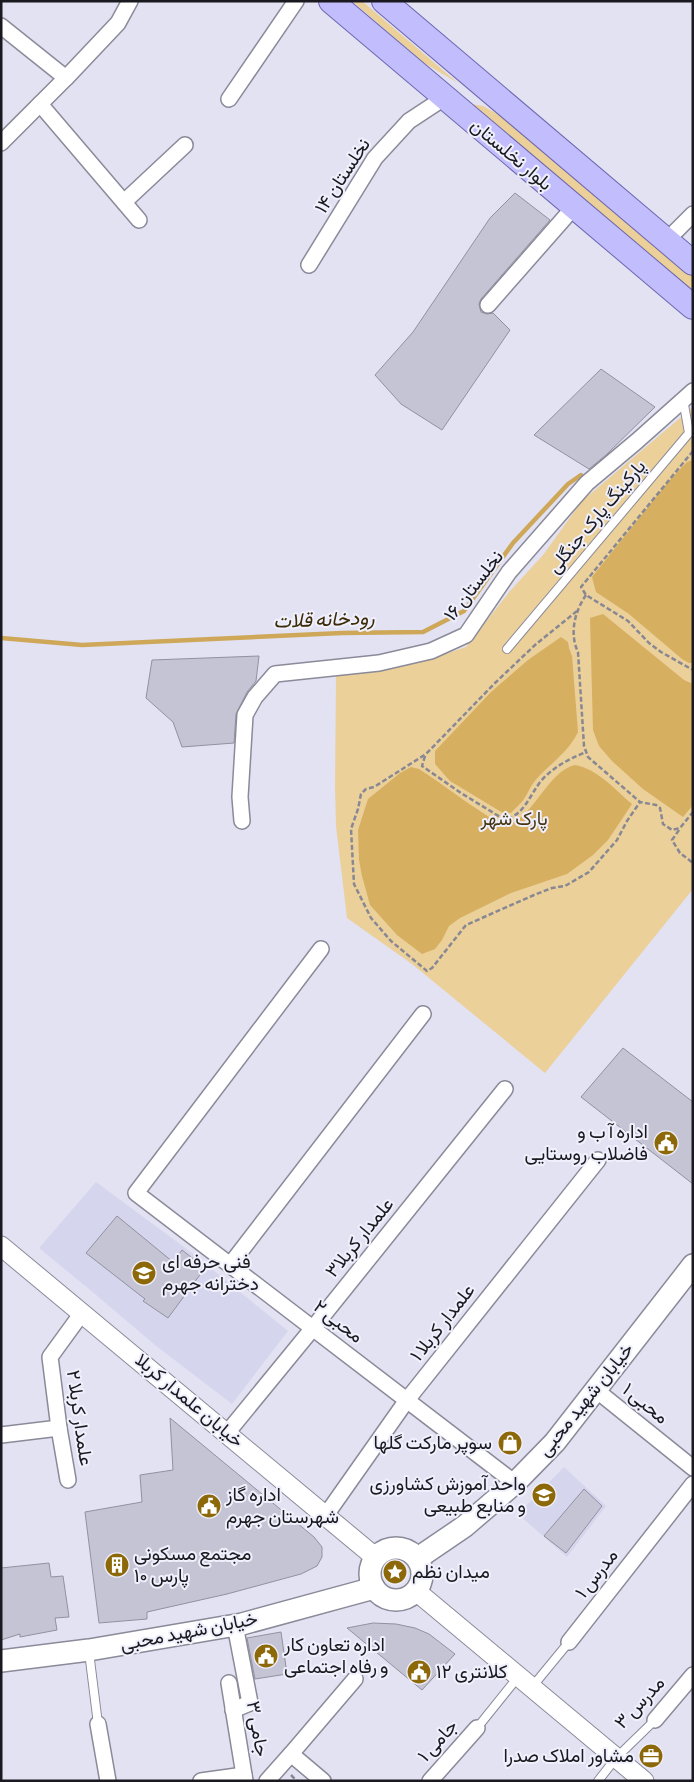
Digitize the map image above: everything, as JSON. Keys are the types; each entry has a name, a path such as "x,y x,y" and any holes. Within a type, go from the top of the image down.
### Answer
{"main road":[{"name":"بلوار نخلستان","path":"331,1 693,307"},
{"name":"بلوار نخلستان","path":"388,2 476,81 693,263"},
{"path":"450,103 476,81"},
{"name":"خیابان شهید محبی","path":"418,1558 465,1526 515,1484 555,1442 693,1265"},
{"path":"397,1547 412,1552 418,1558 422,1566 422,1575 416,1591 402,1600 394,1600 379,1594 374,1588 370,1580 371,1564 381,1551 397,1547"},
{"name":"خیابان شهید محبی","path":"1,1661 89,1650 235,1625 374,1588"}],"street":[{"path":"1,143 118,23 130,1"},
{"path":"229,99 296,1"},
{"path":"1,26 66,78"},
{"name":"نخلستان ۱۴","path":"308,265 374,158 409,121 450,103"},
{"path":"40,104 139,220"},
{"path":"124,202 185,145"},
{"path":"488,305 574,208"},
{"path":"666,241 693,214"},
{"name":"نخلستان ۱۶","path":"242,821 240,797 245,715 255,697 275,674 380,663 431,651 466,635 509,572 587,483 688,395"},
{"name":"محبی ۲","path":"321,949 136,1192 515,1484"},
{"path":"230,1265 423,1014"},
{"name":"علمدار کربلا۳","path":"227,1433 504,1089"},
{"name":"علمدار کربلا ۱","path":"326,1516 407,1400 598,1160"},
{"name":"خیابان علمدار کربلا","path":"1,1246 375,1557"},
{"name":"علمدار کربلا ۲","path":"68,1480 50,1357 82,1313"},
{"name":"محبی ۱","path":"596,1390 693,1468"},
{"path":"1,1435 59,1428"},
{"name":"مدرس ۱","path":"569,1642 693,1484"},
{"path":"416,1591 644,1781"},
{"path":"233,1710 250,1703 235,1625"},
{"name":"مدرس ۳","path":"655,1720 693,1675"},
{"path":"267,1781 356,1679"},
{"name":"جامی ۳","path":"229,1683 244,1778"},
{"path":"98,1724 108,1781"},
{"name":"جامی ۱","path":"430,1781 477,1728"},
{"path":"291,1754 323,1781"},
{"path":"201,1781 244,1778"}],"lane":[{"name":"پارکینگ پارک جنگلی","path":"507,650 690,433 688,395"},
{"name":"مدرس ۱","path":"477,1728 569,1642"},
{"path":"89,1650 98,1724"},
{"name":"مدرس ۳","path":"598,1781 616,1758 655,1720"}],"path":[{"path":"693,451 581,587 586,595 628,621 649,643 661,652 693,670"},
{"path":"586,595 577,611 535,645 426,754 374,787 366,789 361,794 351,829 354,884 371,918 391,941 427,971 432,968 466,925 534,895 552,888 565,886 589,872 617,840 640,802"},
{"path":"577,611 573,643 578,652 584,746 588,757 640,802 656,805 660,808 663,824 676,831 680,828"},
{"path":"426,754 422,766 460,793 505,820 520,812 528,803 541,781 554,769 569,759 586,752"},
{"path":"693,812 672,840 680,853 693,863"}],"shaded area":[{"path":"693,460 693,663 689,663 629,614 596,592 592,577 669,481 687,462"},
{"path":"603,614 684,680 693,684 693,805 683,817 643,789 612,761 599,746 593,730 590,618"},
{"path":"561,637 568,642 572,656 578,732 564,752 534,782 521,803 511,813 503,813 450,781 435,764 435,751 491,692 528,660"},
{"path":"575,765 599,775 632,804 608,840 593,855 567,874 511,893 460,918 449,926 435,949 422,954 397,935 370,905 359,860 358,830 368,799 400,773 411,767 419,769 495,821 509,824 519,819 528,811 555,778 564,770"},
{"name":"فنی حرفه ای دخترانه جهرم","path":"96,1182 192,1253 288,1331 232,1404 155,1345 39,1248"},
{"path":"564,1467 606,1506 567,1557 518,1514"}],"green space":[{"path":"352,1 362,1 458,83 424,63"},
{"path":"471,104 483,106 508,120 602,202 693,277 693,291 637,247"},
{"name":"پارک شهر","path":"693,407 693,889 545,1073 412,964 347,918 336,826 336,675 386,669 424,661 466,647 510,591 543,555 582,501"}],"building":[{"path":"515,193 550,220 481,299 479,304 481,312 493,313 510,330 442,430 401,404 375,375 413,332 490,218"},
{"path":"601,369 655,407 589,469 534,435"},
{"path":"259,656 256,681 247,692 236,714 234,743 182,747 173,722 146,698 152,660"},
{"name":"اداره آ ب و فاضلاب روستایی","path":"623,1048 693,1102 693,1184 581,1097"},
{"path":"117,1216 173,1262 182,1250 205,1268 168,1318 143,1301 145,1299 86,1253"},
{"name":"اداره گاز شهرستان جهرم","path":"170,1418 314,1537 322,1547 322,1557 317,1566 301,1574 227,1594 147,1612 147,1619 99,1623 85,1512 142,1502 140,1475 173,1470"},
{"name":"واحد آموزش کشاورزی و منابع طبیعی","path":"584,1489 602,1506 566,1553 544,1536"},
{"path":"49,1563 51,1577 63,1576 69,1617 55,1618 57,1630 20,1637 20,1634 1,1640 1,1568"},
{"name":"کلانتری ۱۲","path":"373,1623 396,1624 415,1628 429,1634 455,1654 422,1690 347,1628"},
{"name":"اداره تعاون کار و رفاه اجتماعی","path":"281,1632 287,1674 255,1679 247,1638"}],"waterway":[{"name":"رودخانه قلات","path":"1,638 82,645 342,633 423,632 464,611 513,543 568,484 581,475"}],"place":[{"name":"اداره آ ب و فاضلاب روستایی","path":"666,1143"},
{"name":"فنی حرفه ای دخترانه جهرم","path":"144,1273"},
{"name":"سوپر مارکت گلها","path":"510,1443"},
{"name":"واحد آموزش کشاورزی و منابع طبیعی","path":"544,1495"},
{"name":"اداره گاز شهرستان جهرم","path":"209,1506"},
{"name":"مجتمع مسکونی پارس ۱۰","path":"117,1565"},
{"name":"میدان نظم","path":"395,1572"},
{"name":"اداره تعاون کار و رفاه اجتماعی","path":"266,1656"},
{"name":"کلانتری ۱۲","path":"419,1672"},
{"name":"مشاور املاک صدرا","path":"651,1756"}]}
